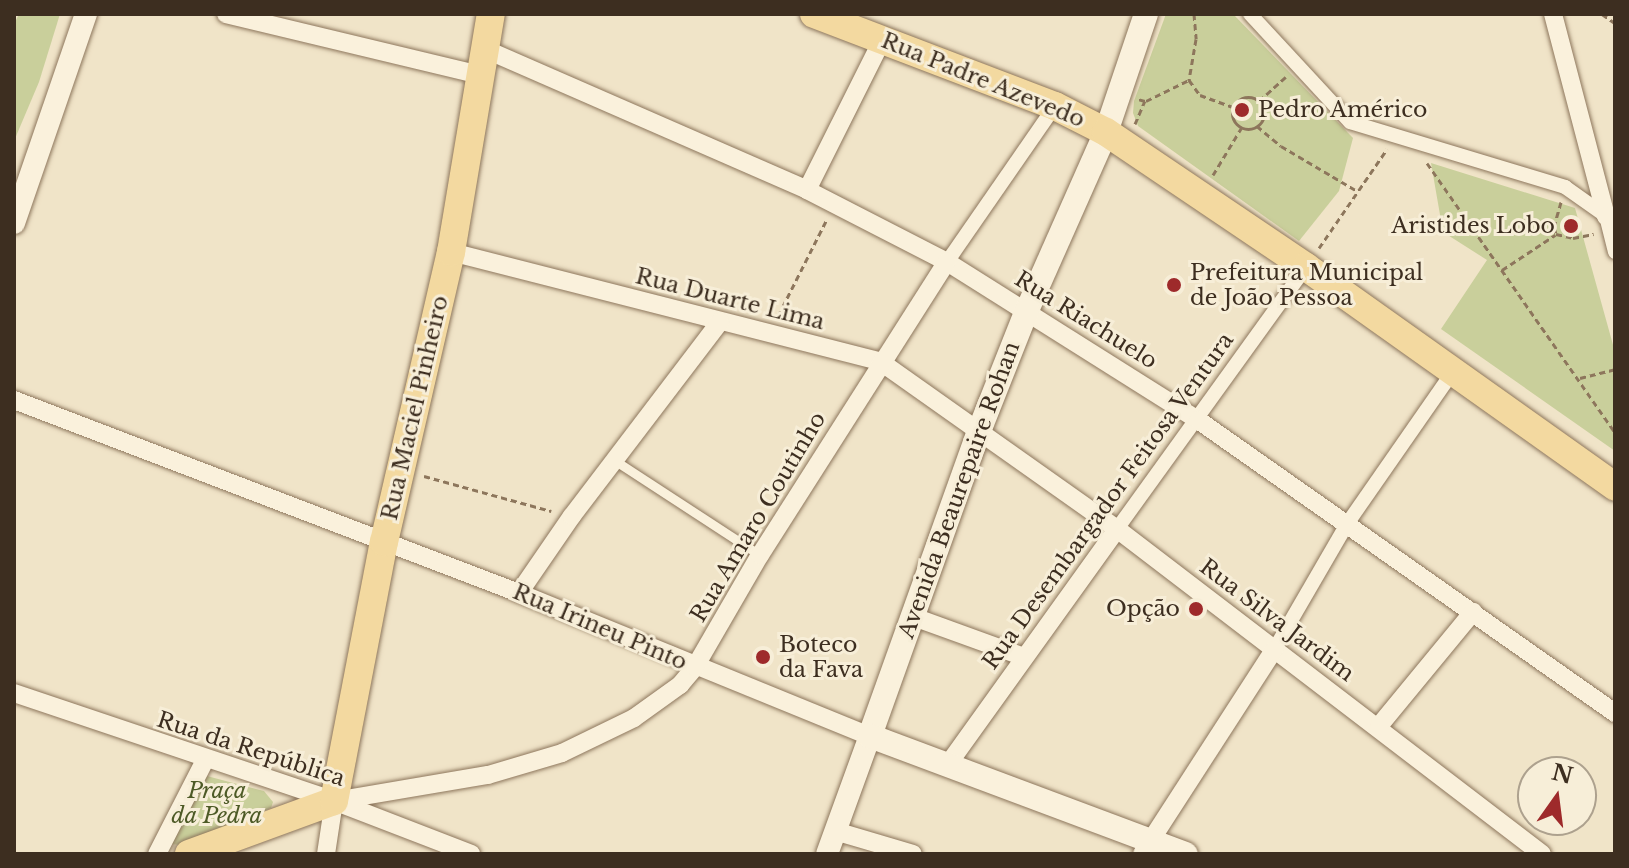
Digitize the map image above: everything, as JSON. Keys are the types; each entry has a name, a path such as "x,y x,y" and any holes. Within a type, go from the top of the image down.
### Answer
{"main road":[{"name":"Rua Maciel Pinheiro","path":"334,801 384,542 451,252 491,14"},
{"name":"Rua Padre Azevedo","path":"814,14 1055,106 1106,132 1197,197 1306,267 1615,487"},
{"name":"Avenida Beaurepaire Rohan","path":"870,736 979,431 1027,310 1106,132 1146,14"},
{"name":"Rua Irineu Pinto","path":"870,736 949,763 1148,847 1186,854"},
{"path":"189,854 334,801"}],"street":[{"path":"15,217 86,14"},
{"name":"Rua Riachuelo","path":"226,14 482,62 807,190 947,262 1198,420 1615,713"},
{"path":"1250,14 1350,122 1565,187 1610,222"},
{"path":"1553,14 1610,222 1615,252"},
{"path":"807,190 883,38"},
{"name":"Rua Amaro Coutinho","path":"334,801 474,778 562,753 634,718 663,700 695,667 760,555 881,362 1055,106"},
{"name":"Rua Duarte Lima","path":"451,252 881,362 979,431"},
{"name":"Rua Desembargador Feitosa Ventura","path":"949,763 1306,267"},
{"path":"519,593 572,516 720,322"},
{"path":"1148,847 1274,650 1347,524 1452,373"},
{"name":"Rua Irineu Pinto","path":"14,400 519,593 870,736"},
{"name":"Rua Silva Jardim","path":"979,431 1117,529 1379,726 1542,854"},
{"path":"1379,726 1473,612"},
{"path":"911,616 1024,657"},
{"name":"Rua da República","path":"14,693 205,760 334,801 471,854"},
{"name":"Avenida Beaurepaire Rohan","path":"827,854 870,736"},
{"path":"157,854 205,760"},
{"path":"326,854 334,801"},
{"path":"835,831 913,854"}],"lane":[{"path":"614,460 760,555"}],"path":[{"path":"1194,14 1196,39 1189,80 1200,95 1233,107"},
{"path":"1602,14 1615,23"},
{"path":"1259,101 1298,66"},
{"path":"1145,101 1189,80"},
{"path":"1233,107 1244,97 1259,101"},
{"path":"1257,126 1264,112 1259,101"},
{"path":"1233,107 1234,120 1242,127 1257,126 1281,146 1358,191"},
{"path":"1197,197 1242,127"},
{"path":"1306,267 1395,138"},
{"path":"1413,143 1615,432"},
{"path":"1556,234 1555,220 1565,187"},
{"path":"770,333 834,205"},
{"path":"1502,270 1556,234 1573,238 1610,222"},
{"path":"1578,379 1615,369"},
{"path":"401,470 572,516"}],"green space":[{"path":"19,14 60,14 39,82 14,141 14,24"},
{"path":"1166,14 1233,14 1353,138 1339,191 1299,241 1138,126 1133,113 1134,101"},
{"path":"1431,163 1575,208 1615,352 1615,451 1441,329 1487,260 1443,232"},
{"name":"Praça da Pedra","path":"203,775 264,791 273,802 271,808 182,845 170,844"}],"place":[{"name":"Pedro Américo","path":"1242,110"},
{"name":"Aristides Lobo","path":"1571,226"},
{"name":"Prefeitura Municipal de João Pessoa","path":"1174,285"},
{"name":"Opção","path":"1196,609"},
{"name":"Boteco da Fava","path":"763,657"}]}
